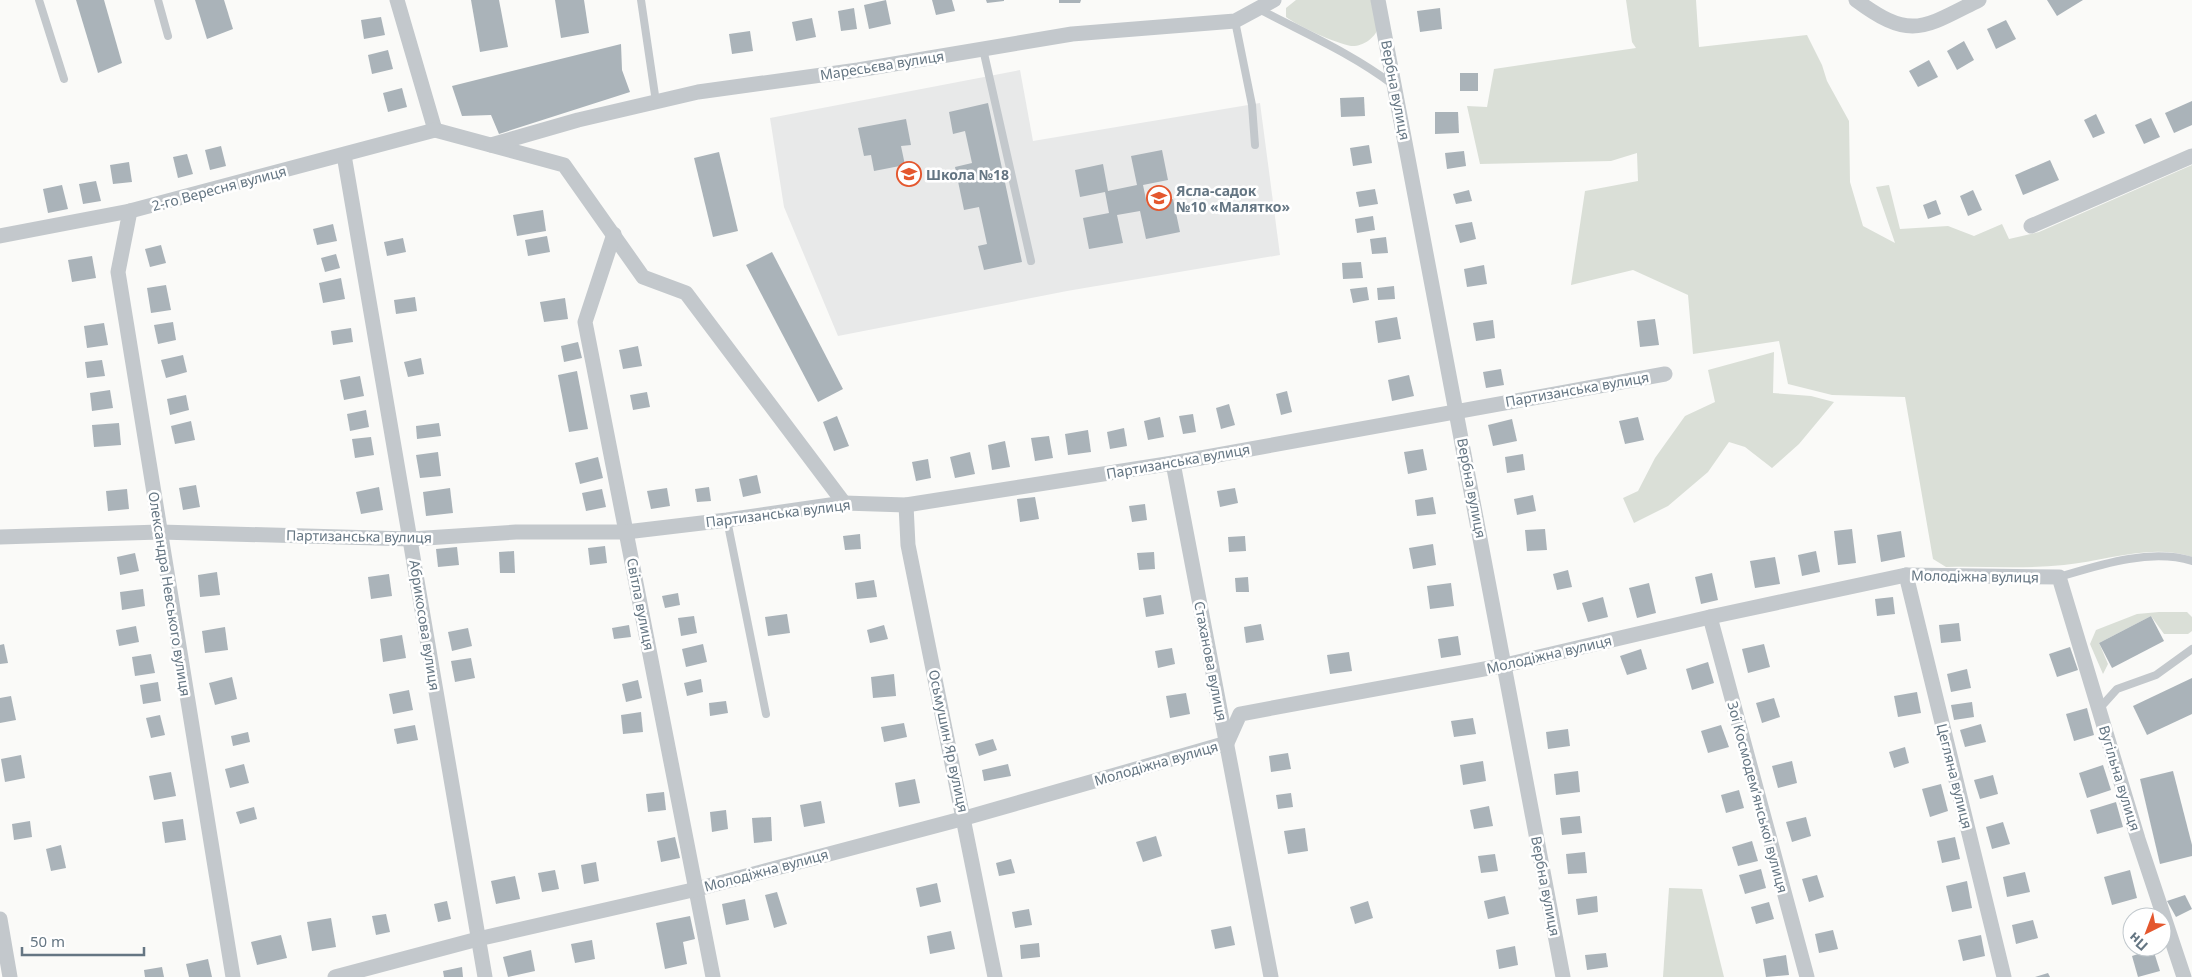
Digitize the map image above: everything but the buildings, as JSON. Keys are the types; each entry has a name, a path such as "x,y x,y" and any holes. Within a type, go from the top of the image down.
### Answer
{"street":[{"path":"397,0 435,130 564,165 643,277 686,293 844,503"},
{"name":"Маресьєва вулиця","path":"492,145 578,120 698,92 858,70 1072,34 1235,21 1259,5 1274,0"},
{"name":"Вербна вулиця","path":"1378,0 1563,977"},
{"path":"1856,0 1879,17 1903,26 1928,26 1979,0"},
{"name":"2-го Вересня вулиця","path":"0,236 130,211 435,130"},
{"name":"Абрикосова вулиця","path":"344,155 485,977"},
{"path":"2031,226 2192,156"},
{"name":"Олександра Невського вулиця","path":"130,211 118,272 234,977"},
{"name":"Світла вулиця","path":"614,234 585,322 713,977"},
{"name":"Партизанська вулиця","path":"0,537 160,532 411,539 516,532 626,532 844,503 906,505 1173,463 1457,410 1665,374"},
{"name":"Стаханова вулиця","path":"1173,463 1271,977"},
{"name":"Осьмушин Яр вулиця","path":"906,505 908,545 995,977"},
{"name":"Молодіжна вулиця","path":"335,977 478,939 696,889 964,818 1227,742 1240,714 1505,664 1906,575 2059,577"},
{"name":"Цегляна вулиця","path":"1906,575 2004,977"},
{"name":"Вугільна вулиця","path":"2059,577 2138,839 2184,977"},
{"name":"Зої Космодем’янської вулиця","path":"1710,617 1807,977"},
{"path":"0,920 10,977"}],"lane":[{"path":"40,0 64,79"},
{"path":"158,0 168,36"},
{"path":"641,0 656,102"},
{"path":"1259,5 1289,27 1347,53 1396,87"},
{"path":"1235,21 1252,105 1255,145"},
{"path":"983,49 1031,261"},
{"path":"727,520 766,714"},
{"path":"2059,577 2107,563 2141,558 2182,558 2192,561"},
{"path":"2099,709 2117,689 2156,676 2192,649"}],"shaded area":[{"path":"1296,0 1372,0 1378,21 1377,31 1368,41 1360,45 1351,46 1336,42 1308,30 1286,17 1286,8"},
{"path":"1626,0 1696,0 1699,47 1807,35 1822,65 1827,81 1849,121 1850,182 1863,226 1895,243 1876,187 1889,185 1900,229 1948,226 1974,236 2002,224 2009,239 2039,232 2192,165 2192,557 2176,553 2145,552 2080,563 2049,566 1946,567 1933,559 1905,397 1832,395 1788,384 1779,341 1693,354 1688,295 1633,270 1571,285 1585,191 1638,181 1637,153 1611,161 1480,164 1467,106 1487,107 1494,69 1636,48 1632,42"},
{"name":"Школа №18","path":"1020,70 1033,141 1260,103 1280,255 1067,291 838,336 784,207 770,118"},
{"path":"1774,352 1773,393 1811,396 1834,402 1799,444 1772,468 1745,447 1729,442 1708,472 1668,506 1634,523 1623,498 1638,491 1655,458 1685,416 1715,402 1708,370"},
{"path":"2187,612 2192,617 2192,631 2188,634 2164,634 2151,616 2099,643 2108,664 2103,674 2090,644 2096,630 2137,614"},
{"path":"1669,888 1702,889 1724,977 1663,977"}],"place":[{"name":"Школа №18","path":"909,174"},
{"name":"Ясла-садок №10 «Малятко»","path":"1159,198"}]}
